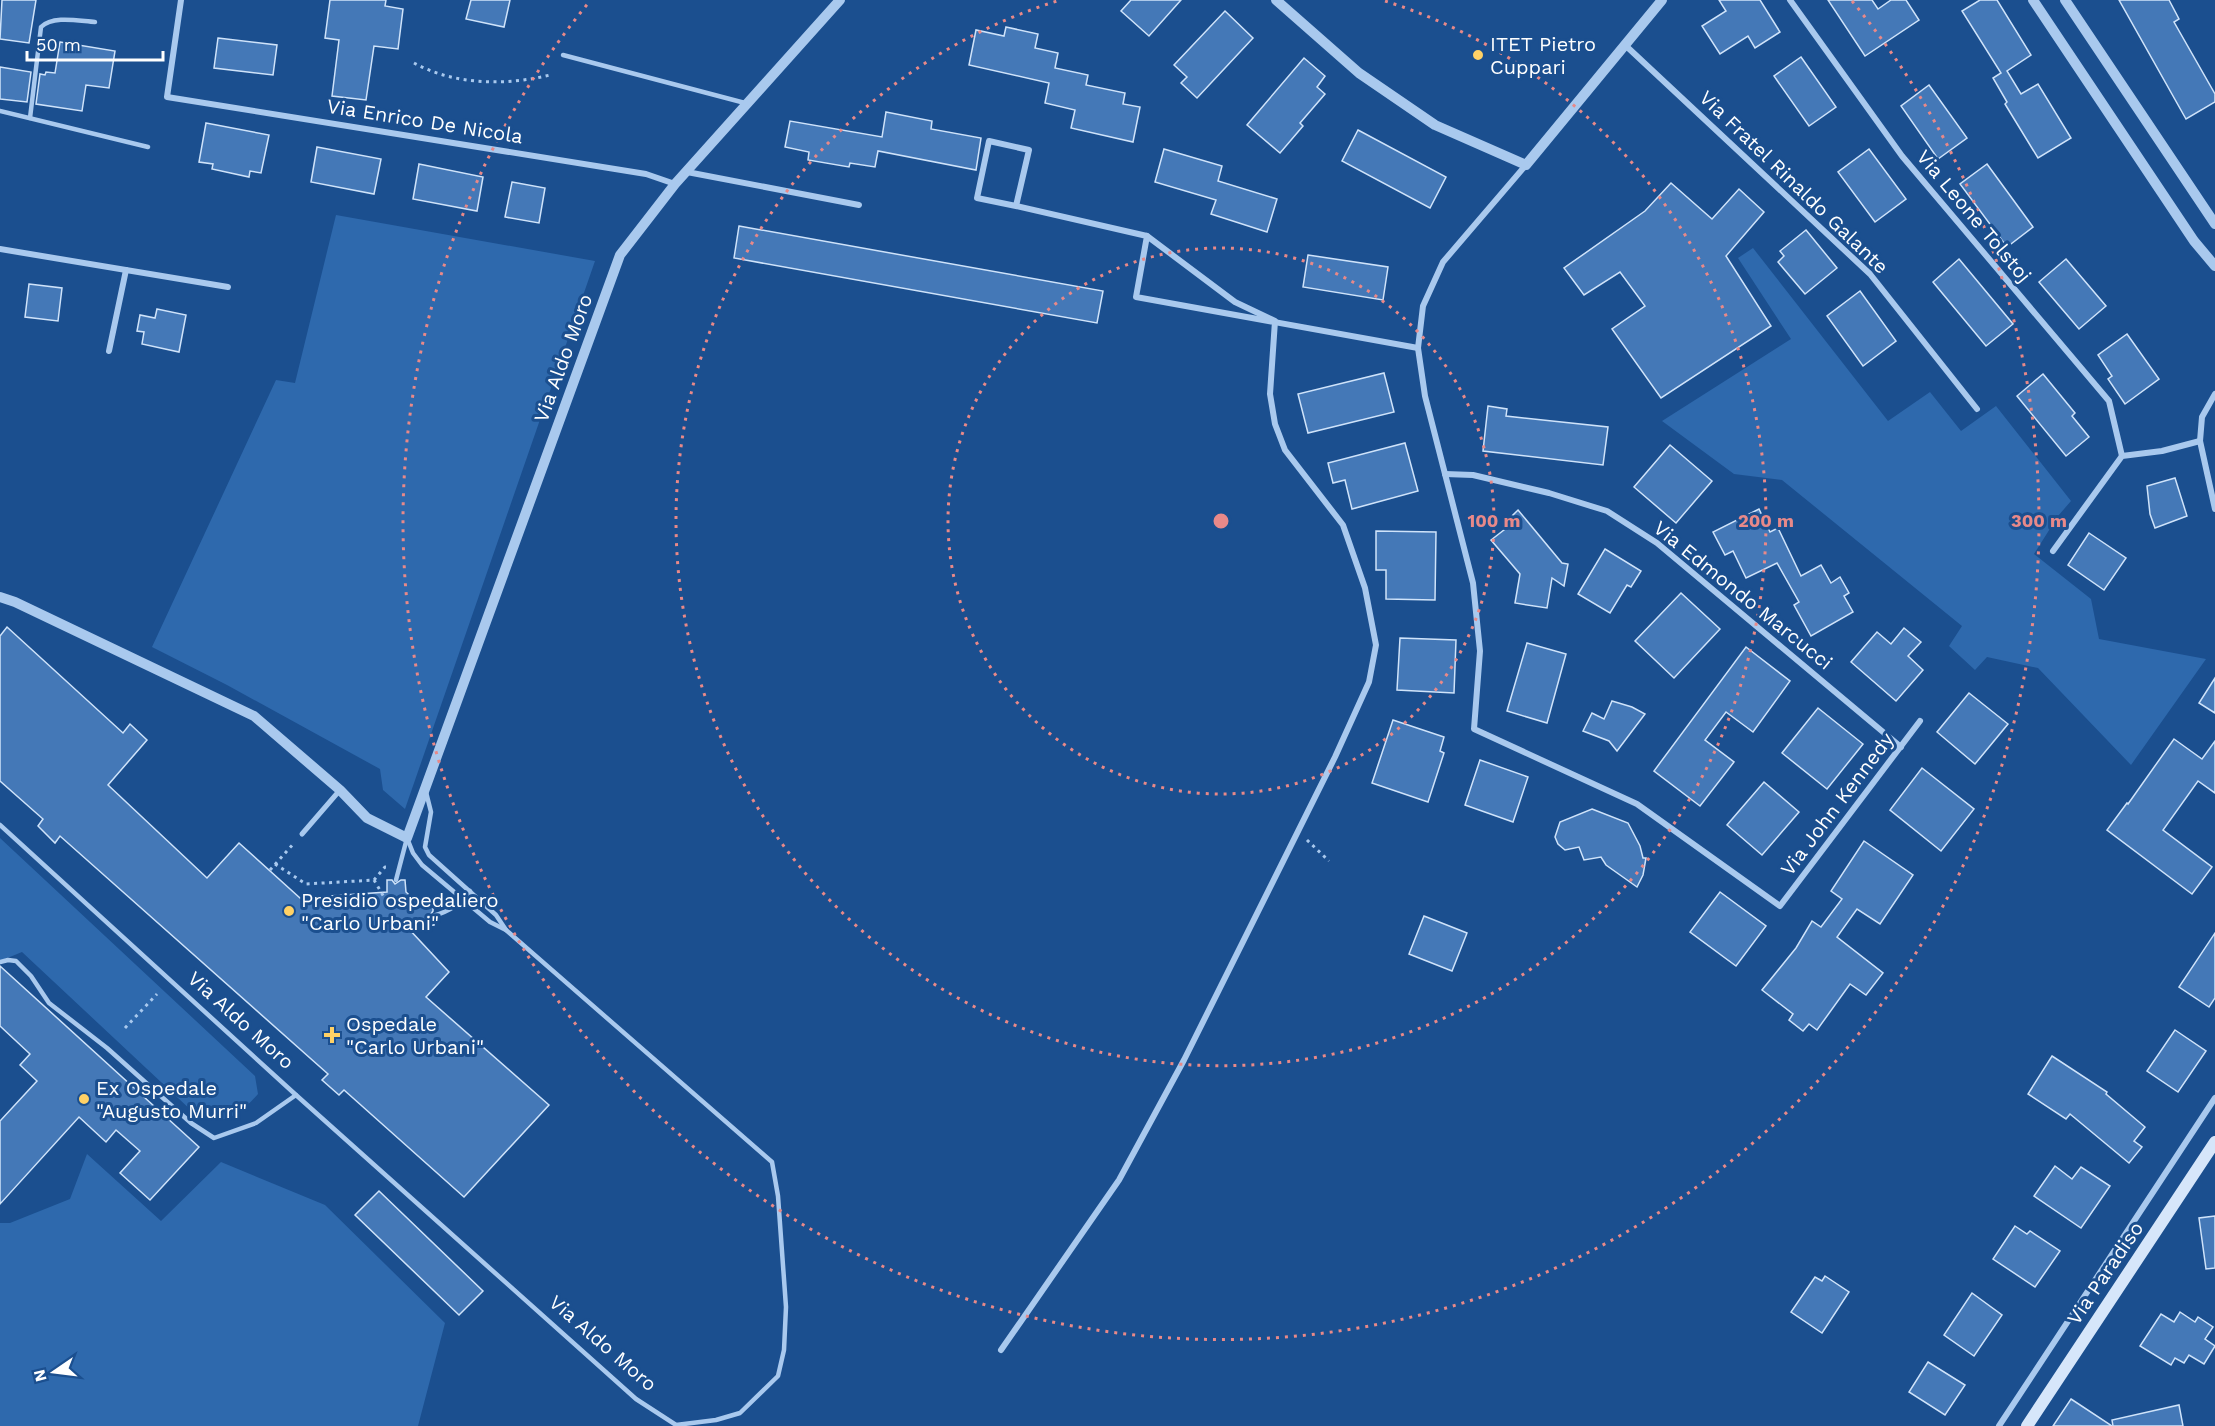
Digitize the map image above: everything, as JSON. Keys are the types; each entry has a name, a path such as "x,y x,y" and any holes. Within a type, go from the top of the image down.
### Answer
{"main road":[{"name":"Via Paradiso","path":"2027,1426 2215,1142"}],"street":[{"name":"Via Enrico De Nicola","path":"181,0 167,97 646,174 675,184"},
{"name":"Via Aldo Moro","path":"407,838 620,255 675,184 840,0"},
{"path":"1276,0 1359,73 1435,125 1526,165"},
{"path":"1445,474 1425,396 1418,348 1423,306 1443,262 1662,0"},
{"name":"Via Leone Tolstoj","path":"1790,0 1902,156 2109,401 2122,456"},
{"path":"2033,0 2194,242 2215,266"},
{"path":"2065,0 2215,224"},
{"name":"Via Fratel Rinaldo Galante","path":"1624,44 1870,273 1977,409"},
{"path":"1016,206 1029,150 989,141 977,198 1147,236 1235,302 1275,321"},
{"path":"687,172 859,206"},
{"path":"1147,236 1136,297 1418,348"},
{"path":"0,249 228,287"},
{"path":"110,351 126,270"},
{"path":"1001,1350 1119,1180 1184,1060 1335,757 1369,682 1376,645 1365,588 1343,525 1285,450 1275,424 1270,394 1275,321"},
{"path":"2214,398 2202,417 2200,441 2215,509"},
{"path":"2053,551 2122,456 2163,451 2200,441"},
{"name":"Via John Kennedy","path":"1445,474 1473,583 1480,651 1474,729 1637,804 1780,906 1920,721"},
{"name":"Via Edmondo Marcucci","path":"1445,474 1473,475 1549,493 1607,512 1657,543 1901,747"},
{"path":"0,597 15,602 254,716 340,790 367,818 407,838"},
{"path":"302,834 340,790"},
{"path":"1999,1426 2215,1098"}],"lane":[{"path":"30,118 41,27 55,20 95,22"},
{"path":"563,55 747,104"},
{"path":"0,111 148,147"},
{"name":"Via Aldo Moro","path":"426,790 431,812 424,847 429,855 496,915 506,930"},
{"name":"Via Aldo Moro","path":"0,825 296,1095 636,1399 676,1425 716,1420 741,1413 778,1376 784,1350 786,1307 778,1196 772,1162 506,930 490,922 422,865 413,853 407,838"},
{"path":"396,880 407,838"},
{"path":"433,916 448,912 470,891"},
{"path":"0,962 8,960 16,962 31,976 49,1003 107,1048 191,1123 213,1138 256,1123 296,1095"}],"path":[{"path":"414,63 431,73 493,82 534,79 550,75"},
{"path":"1297,830 1329,861"},
{"path":"270,870 302,834"},
{"path":"275,864 306,884 374,880 385,867 399,867"},
{"path":"374,880 388,904"},
{"path":"125,1028 157,994"}],"shaded area":[{"path":"336,215 595,261 405,809 383,790 380,769 227,685 152,647 276,380 295,383"},
{"path":"1753,248 1888,421 1930,392 1961,431 1996,406 2071,501 2058,516 2034,554 2091,599 2099,639 2206,659 2131,765 2038,668 1987,657 1975,670 1949,646 1962,626 1782,480 1734,474 1662,421 1791,339 1738,258"},
{"path":"0,838 255,1076 258,1094 244,1108 237,1114 221,1120 212,1120 193,1112 22,952 0,961"},
{"path":"87,1154 161,1221 221,1162 325,1205 445,1323 418,1426 0,1426 0,1223 10,1223 70,1199"}],"building":[{"path":"2,0 36,0 29,43 0,39"},
{"path":"330,0 386,0 385,6 403,9 398,49 374,46 366,100 332,96 339,40 325,38"},
{"path":"471,0 510,0 504,27 466,19"},
{"path":"1131,0 1181,0 1149,36 1121,11"},
{"path":"1719,0 1760,0 1780,32 1755,48 1748,36 1720,54 1702,26 1726,11"},
{"path":"1828,0 1872,0 1878,9 1891,0 1906,0 1919,20 1865,56"},
{"path":"1980,0 1997,0 2031,55 2007,71 2021,94 2038,84 2071,138 2038,158 2005,104 2007,102 1993,78 2001,73 1962,11"},
{"path":"2119,0 2169,0 2179,19 2174,22 2215,94 2215,102 2186,119"},
{"path":"1225,11 1253,38 1197,98 1181,83 1187,77 1174,65"},
{"path":"1006,27 1038,34 1035,48 1058,53 1055,68 1088,75 1086,85 1125,93 1123,104 1140,107 1133,142 1071,128 1075,110 1045,103 1049,83 969,65 976,30 1004,36"},
{"path":"218,38 277,45 273,75 214,68"},
{"path":"60,42 115,51 109,88 86,85 82,111 36,104 40,74 55,73"},
{"path":"1801,57 1836,107 1809,126 1774,76"},
{"path":"1304,58 1325,76 1317,87 1325,94 1300,123 1303,126 1280,153 1247,125"},
{"path":"0,67 31,72 27,102 0,99"},
{"path":"1929,85 1967,138 1938,159 1901,106"},
{"path":"886,112 932,121 931,129 981,138 976,170 878,151 875,167 850,163 849,167 808,160 809,152 785,147 790,121 882,137"},
{"path":"206,123 269,135 261,173 250,171 249,177 212,169 213,164 199,162"},
{"path":"1358,130 1446,177 1430,208 1342,161"},
{"path":"317,147 381,159 374,194 311,182"},
{"path":"1164,149 1222,166 1218,181 1277,199 1267,232 1211,214 1216,200 1155,182"},
{"path":"1869,149 1906,199 1875,222 1838,172"},
{"path":"419,164 483,177 477,211 413,199"},
{"path":"1987,164 2033,227 2007,247 1960,184"},
{"path":"512,182 545,188 539,223 505,217"},
{"path":"1671,183 1712,219 1739,189 1764,212 1726,256 1771,326 1661,398 1612,329 1645,306 1620,272 1584,295 1564,268 1645,211"},
{"path":"739,226 1103,291 1097,323 734,258"},
{"path":"1806,230 1837,268 1805,294 1778,262 1784,256 1780,251"},
{"path":"1308,255 1388,267 1383,300 1303,287"},
{"path":"1959,259 2013,324 1986,346 1933,282"},
{"path":"2066,259 2106,306 2079,329 2039,282"},
{"path":"29,284 62,288 58,321 25,317"},
{"path":"1860,291 1896,341 1863,366 1827,316"},
{"path":"157,309 186,315 179,352 142,344 144,332 137,331 140,315 155,318"},
{"path":"2127,334 2159,379 2125,404 2108,379 2112,376 2098,355"},
{"path":"1384,373 1394,412 1308,433 1298,394"},
{"path":"2043,374 2075,413 2072,416 2089,437 2066,456 2017,396"},
{"path":"1488,406 1507,409 1506,416 1608,427 1603,465 1483,451"},
{"path":"1405,443 1418,491 1352,509 1345,480 1333,483 1328,463"},
{"path":"1670,445 1712,481 1676,523 1634,487"},
{"path":"2175,478 2187,516 2155,528 2150,514 2147,486"},
{"path":"1759,509 1770,532 1778,528 1801,576 1821,565 1831,583 1840,577 1849,593 1844,596 1853,612 1811,636 1794,605 1799,602 1777,563 1746,578 1733,551 1725,555 1713,532"},
{"path":"1518,510 1562,563 1568,564 1564,586 1552,578 1547,608 1515,603 1520,574 1491,540 1509,526 1511,517"},
{"path":"1376,531 1436,532 1435,600 1386,599 1386,570 1376,570"},
{"path":"2089,533 2126,558 2104,590 2068,565"},
{"path":"1605,549 1641,571 1631,587 1627,585 1610,613 1578,594"},
{"path":"1681,593 1720,629 1674,678 1635,641"},
{"name":"Presidio ospedaliero \"Carlo Urbani\"","path":"7,627 123,733 130,724 147,740 108,785 207,878 239,843 300,898 387,892 387,880 392,880 395,884 405,880 406,892 422,907 433,906 429,917 434,920 434,925 408,928 449,972 426,997 549,1105 464,1197 344,1090 339,1095 322,1080 328,1074 60,836 55,843 38,826 43,819 0,781 0,636"},
{"path":"1904,628 1921,642 1908,656 1923,670 1896,701 1851,662 1877,632 1891,644"},
{"path":"1400,638 1456,640 1454,693 1397,690"},
{"path":"1527,643 1566,654 1547,723 1507,711"},
{"path":"1746,647 1790,681 1753,732 1726,712 1705,740 1734,762 1700,806 1654,771"},
{"path":"2215,678 2215,713 2199,703"},
{"path":"1969,693 2008,724 1975,764 1937,732"},
{"path":"1612,701 1645,714 1617,751 1609,741 1583,731 1592,713 1604,719"},
{"path":"1818,708 1863,744 1827,789 1782,753"},
{"path":"1393,720 1444,737 1440,751 1444,753 1428,802 1372,783"},
{"path":"2174,739 2202,759 2215,741 2215,793 2198,781 2163,830 2212,867 2192,894 2107,830"},
{"path":"1480,760 1528,777 1513,822 1465,805"},
{"path":"1922,768 1974,809 1941,851 1890,810"},
{"path":"1764,782 1799,812 1762,855 1727,825"},
{"path":"1592,809 1628,823 1640,846 1643,858 1646,858 1643,875 1637,887 1606,865 1601,857 1584,860 1579,847 1565,850 1558,844 1555,837 1560,822"},
{"path":"1864,841 1913,875 1880,924 1857,909 1837,937 1883,973 1866,995 1850,984 1817,1030 1809,1024 1803,1031 1789,1020 1793,1014 1762,990 1796,948 1812,921 1821,927 1842,899 1831,891"},
{"path":"1720,892 1766,926 1736,966 1690,932"},
{"path":"1424,916 1467,933 1452,971 1409,954"},
{"path":"2215,933 2215,998 2209,1007 2179,987"},
{"name":"Ex Ospedale \"Augusto Murri\"","path":"0,966 199,1147 150,1200 120,1173 140,1151 116,1130 106,1142 79,1117 0,1204 0,1121 37,1081 20,1065 30,1054 0,1026"},
{"path":"2175,1030 2206,1051 2178,1092 2147,1071"},
{"path":"2052,1056 2107,1092 2106,1094 2145,1127 2134,1141 2142,1147 2129,1163 2070,1114 2066,1119 2028,1094"},
{"path":"2055,1166 2072,1179 2081,1167 2110,1186 2081,1228 2034,1196"},
{"path":"379,1191 483,1291 459,1315 355,1215"},
{"path":"2215,1216 2215,1268 2206,1269 2199,1218"},
{"path":"2015,1226 2027,1234 2030,1231 2060,1251 2035,1287 1993,1259"},
{"path":"1825,1276 1849,1292 1822,1333 1791,1312 1815,1277 1822,1281"},
{"path":"1972,1293 2002,1315 1974,1356 1944,1335"},
{"path":"2180,1312 2195,1322 2198,1317 2213,1327 2205,1339 2215,1346 2204,1364 2189,1355 2184,1363 2175,1358 2171,1365 2140,1346 2161,1314 2174,1322"},
{"path":"1928,1362 1965,1385 1945,1415 1909,1392"},
{"path":"2071,1399 2112,1426 2053,1426"},
{"path":"2179,1405 2183,1426 2113,1426 2112,1420"}],"place":[{"name":"ITET Pietro Cuppari","path":"1478,55"},
{"name":"Presidio ospedaliero \"Carlo Urbani\"","path":"289,911"},
{"name":"Ospedale \"Carlo Urbani\"","path":"332,1035"},
{"name":"Ex Ospedale \"Augusto Murri\"","path":"84,1099"}]}
